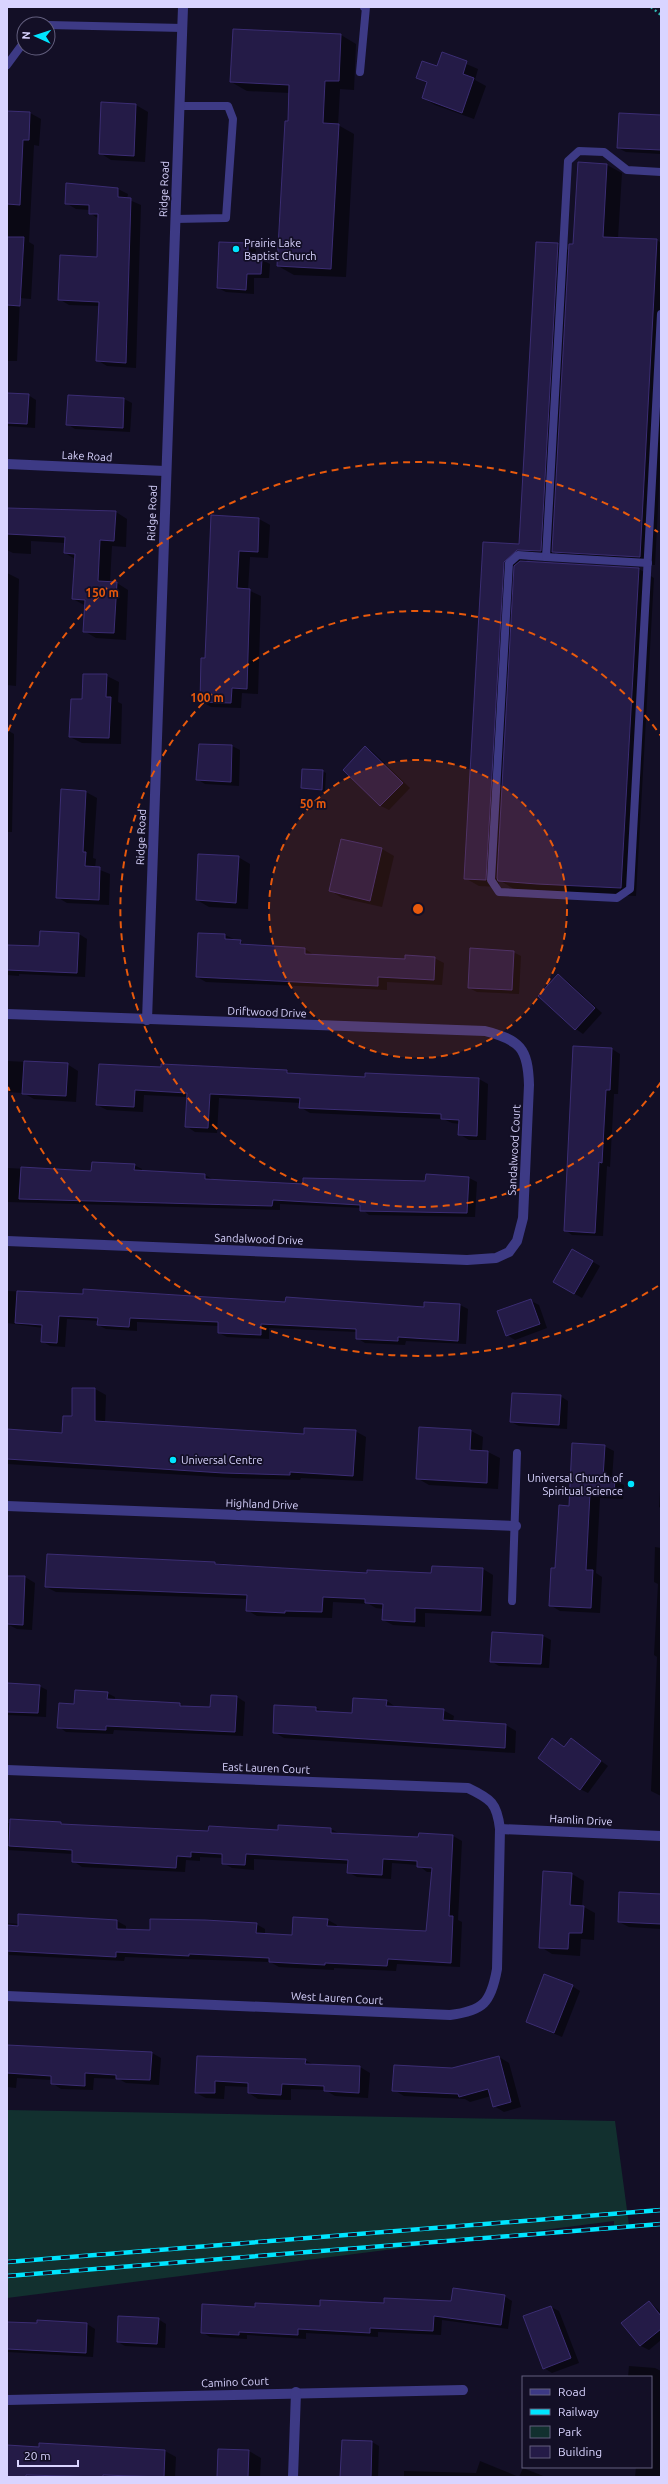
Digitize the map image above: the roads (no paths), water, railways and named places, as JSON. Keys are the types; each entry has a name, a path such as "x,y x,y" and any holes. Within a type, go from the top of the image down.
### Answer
{"street":[{"name":"Ridge Road","path":"147,1020 165,471 183,7"},
{"name":"Lake Road","path":"7,464 165,471"},
{"name":"Driftwood Drive","path":"7,1014 485,1031 508,1037 522,1047"},
{"name":"Sandalwood Court","path":"508,1252 517,1241 522,1218 529,1085 528,1066 522,1047"},
{"name":"Sandalwood Drive","path":"7,1241 467,1260 496,1258 508,1252"},
{"name":"Highland Drive","path":"7,1506 516,1526"},
{"name":"East Lauren Court","path":"7,1770 468,1788 488,1798 498,1811 500,1828"},
{"name":"Hamlin Drive","path":"500,1828 661,1836"},
{"name":"West Lauren Court","path":"7,1996 450,2015 470,2012 485,2004 493,1989 497,1969 500,1828"},
{"name":"Camino Court","path":"7,2400 296,2392 463,2390"},
{"path":"293,2477 296,2392"}],"lane":[{"path":"360,72 366,7"},
{"path":"56,25 183,28"},
{"path":"7,65 16,53"},
{"path":"175,219 226,218 233,126 233,119 228,106 180,106"},
{"path":"546,557 568,161 579,151 604,152 627,170 661,172"},
{"path":"648,563 518,555 509,563 491,880 499,892 617,898 630,889 648,563 661,314"},
{"path":"512,1601 518,1453"}],"railway":[{"path":"7,2262 661,2210"},
{"path":"7,2276 661,2224"}],"place":[{"name":"Prairie Lake Baptist Church","path":"236,249"},
{"name":"Universal Centre","path":"173,1460"},
{"name":"Universal Church of Spiritual Science","path":"631,1484"}]}
